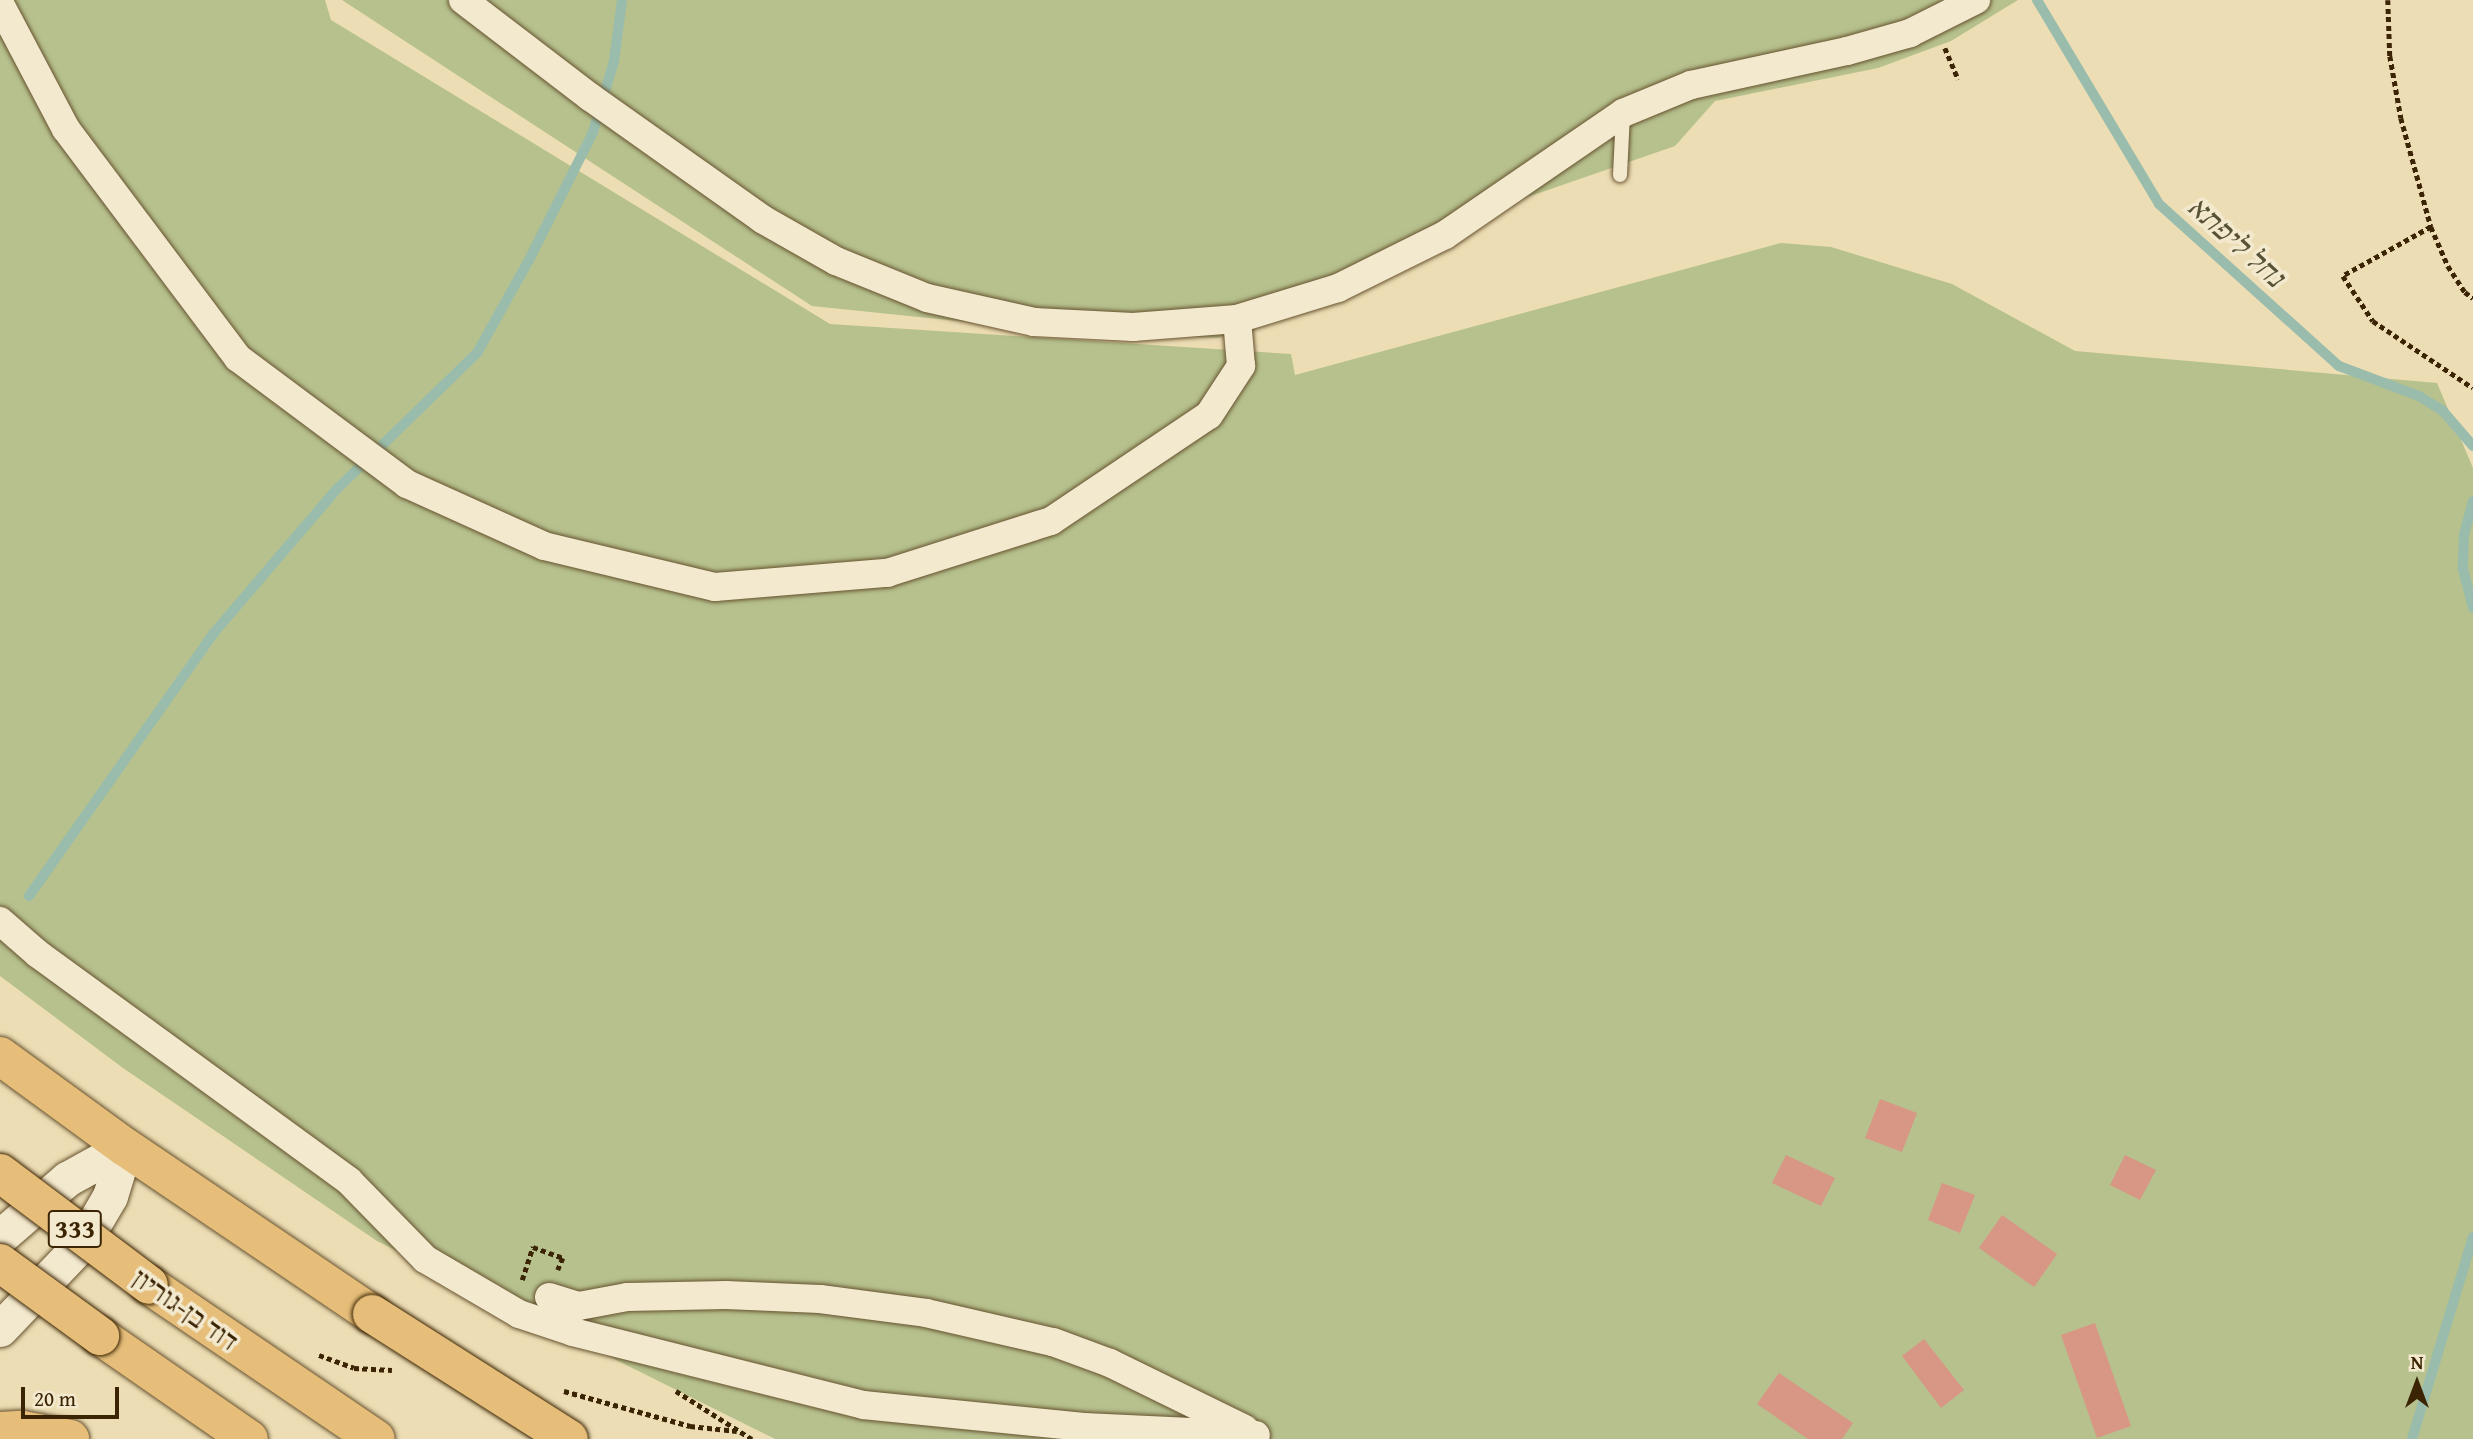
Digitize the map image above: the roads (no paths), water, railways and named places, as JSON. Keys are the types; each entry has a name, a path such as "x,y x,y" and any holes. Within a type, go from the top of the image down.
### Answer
{"main road":[{"path":"0,1056 125,1147 372,1314 569,1439"},
{"name":"דוד בן-גוריון","path":"0,1173 149,1285 376,1439"},
{"name":"333","path":"0,1263 249,1439"},
{"path":"0,1432 22,1430 70,1439"}],"street":[{"path":"463,0 590,97 762,219 836,261 927,298 1034,322 1133,327 1237,319 1338,288 1446,235 1623,113 1691,85 1847,51 1910,33 1976,0"},
{"path":"0,4 66,129 238,358 407,484 544,546 715,587 887,573 1051,521 1209,415 1241,366 1237,319"},
{"path":"0,921 38,954 349,1181 425,1259 519,1314 573,1332 863,1405 1084,1427 1262,1437"},
{"path":"0,1237 67,1179 125,1147"},
{"path":"0,1329 83,1242 110,1196 125,1147"},
{"path":"549,1297 579,1306 627,1297 726,1295 809,1298 926,1313 1053,1342 1110,1363 1262,1437"}],"lane":[{"path":"1620,175 1623,113"}],"waterway":[{"path":"29,896 213,634 337,489 477,353 529,260 593,132 614,61 622,0"},
{"name":"נחל ליפתא","path":"2037,0 2159,204 2339,366 2419,396 2443,411 2473,446"},
{"name":"נחל ליפתא","path":"2473,501 2464,534 2463,569 2473,608"},
{"path":"2412,1439 2473,1237"}]}
